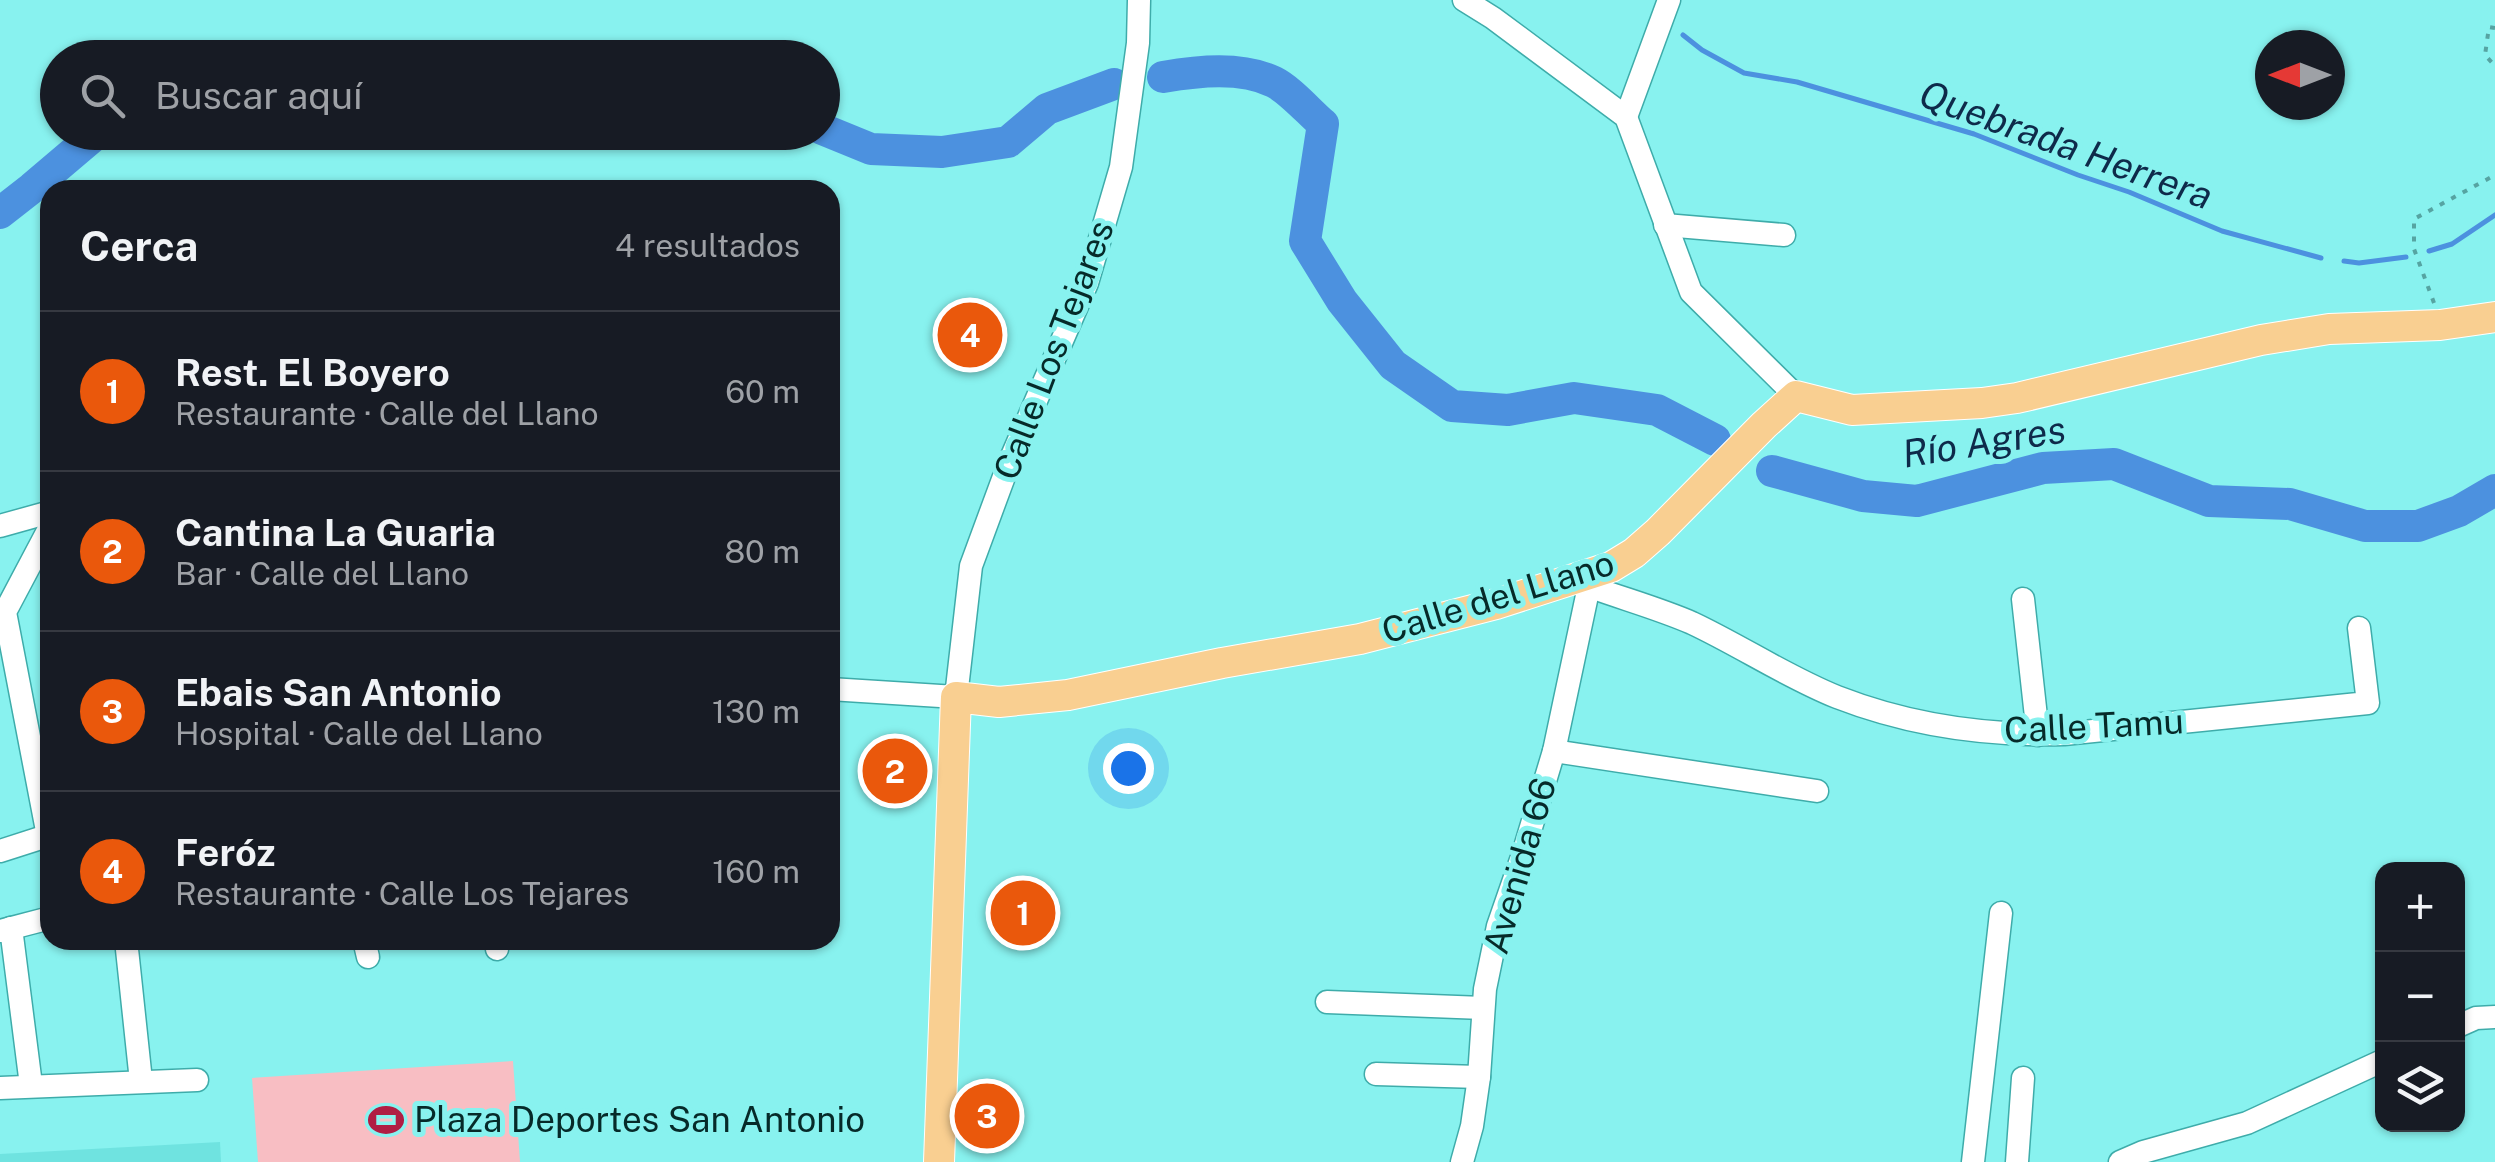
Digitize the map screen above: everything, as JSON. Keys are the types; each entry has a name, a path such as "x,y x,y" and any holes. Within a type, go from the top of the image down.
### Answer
{"main road":[{"path":"1796,396 1852,410 1982,403 2329,328 2495,318"},
{"name":"Calle del Llano","path":"956,697 999,702 1068,695 1360,639 1591,580 1634,553 1796,396"},
{"path":"939,1162 956,697"}],"street":[{"name":"Calle Los Tejares","path":"956,697 971,566 1009,463 1088,283 1121,167 1138,43 1139,0"},
{"path":"1464,0 1626,116 1691,292 1796,396"},
{"path":"1626,116 1669,0"},
{"path":"1664,225 1784,234"},
{"path":"0,526 40,515"},
{"path":"40,546 6,612 40,788"},
{"name":"Calle Tamu","path":"1591,580 1690,622 1851,702 1901,718 2038,735 2368,703 2359,628"},
{"name":"Avenida 66","path":"1462,1162 1472,1126 1484,1008 1498,926 1554,751 1591,580"},
{"path":"2023,599 2038,735"},
{"path":"840,690 956,697"},
{"path":"1554,751 1817,791"},
{"path":"0,851 40,838"},
{"path":"1972,1162 2001,914"},
{"path":"31,1085 6,930 40,921"},
{"path":"127,950 141,1081"},
{"path":"1326,1002 1484,1008"},
{"path":"2465,1023 2476,1018 2495,1018"},
{"path":"2120,1162 2247,1123 2375,1064"},
{"path":"1376,1074 1479,1077"},
{"path":"2016,1162 2023,1078"},
{"path":"0,1088 196,1080"}],"path":[{"path":"2495,28 2489,27 2485,55 2495,66"},
{"path":"2440,324 2414,249 2414,218 2495,175"}],"shaded area":[{"name":"Plaza Deportes San Antonio","path":"513,1061 520,1162 258,1162 252,1078"},
{"path":"220,1142 221,1162 0,1162 0,1154"}],"waterway":[{"name":"Quebrada Herrera","path":"1683,35 1744,73 1797,82 1974,134 2222,231 2321,258"},
{"name":"Río Agres","path":"1163,77 1219,71 1261,77 1286,90 1323,124 1305,241 1342,301 1393,365 1452,406 1508,410 1574,398 1657,410 1715,440"},
{"name":"Río Agres","path":"840,136 871,149 942,152 1008,142 1047,109 1114,84"},
{"name":"Río Agres","path":"41,180 77,150"},
{"name":"Río Agres","path":"0,213 40,181"},
{"name":"Quebrada Herrera","path":"2429,251 2452,244 2495,215"},
{"name":"Quebrada Herrera","path":"2344,261 2406,257"},
{"name":"Río Agres","path":"1772,471 1863,496 1917,501 2043,468 2114,464 2209,501 2290,504 2365,526 2418,526 2459,511 2495,490"}],"place":[{"name":"Feróz","path":"970,335"},
{"name":"Cantina La Guaria","path":"895,771"},
{"name":"Rest. El Boyero","path":"1023,913"},
{"name":"Ebais San Antonio","path":"987,1116"},
{"name":"Plaza Deportes San Antonio","path":"386,1120"}]}
